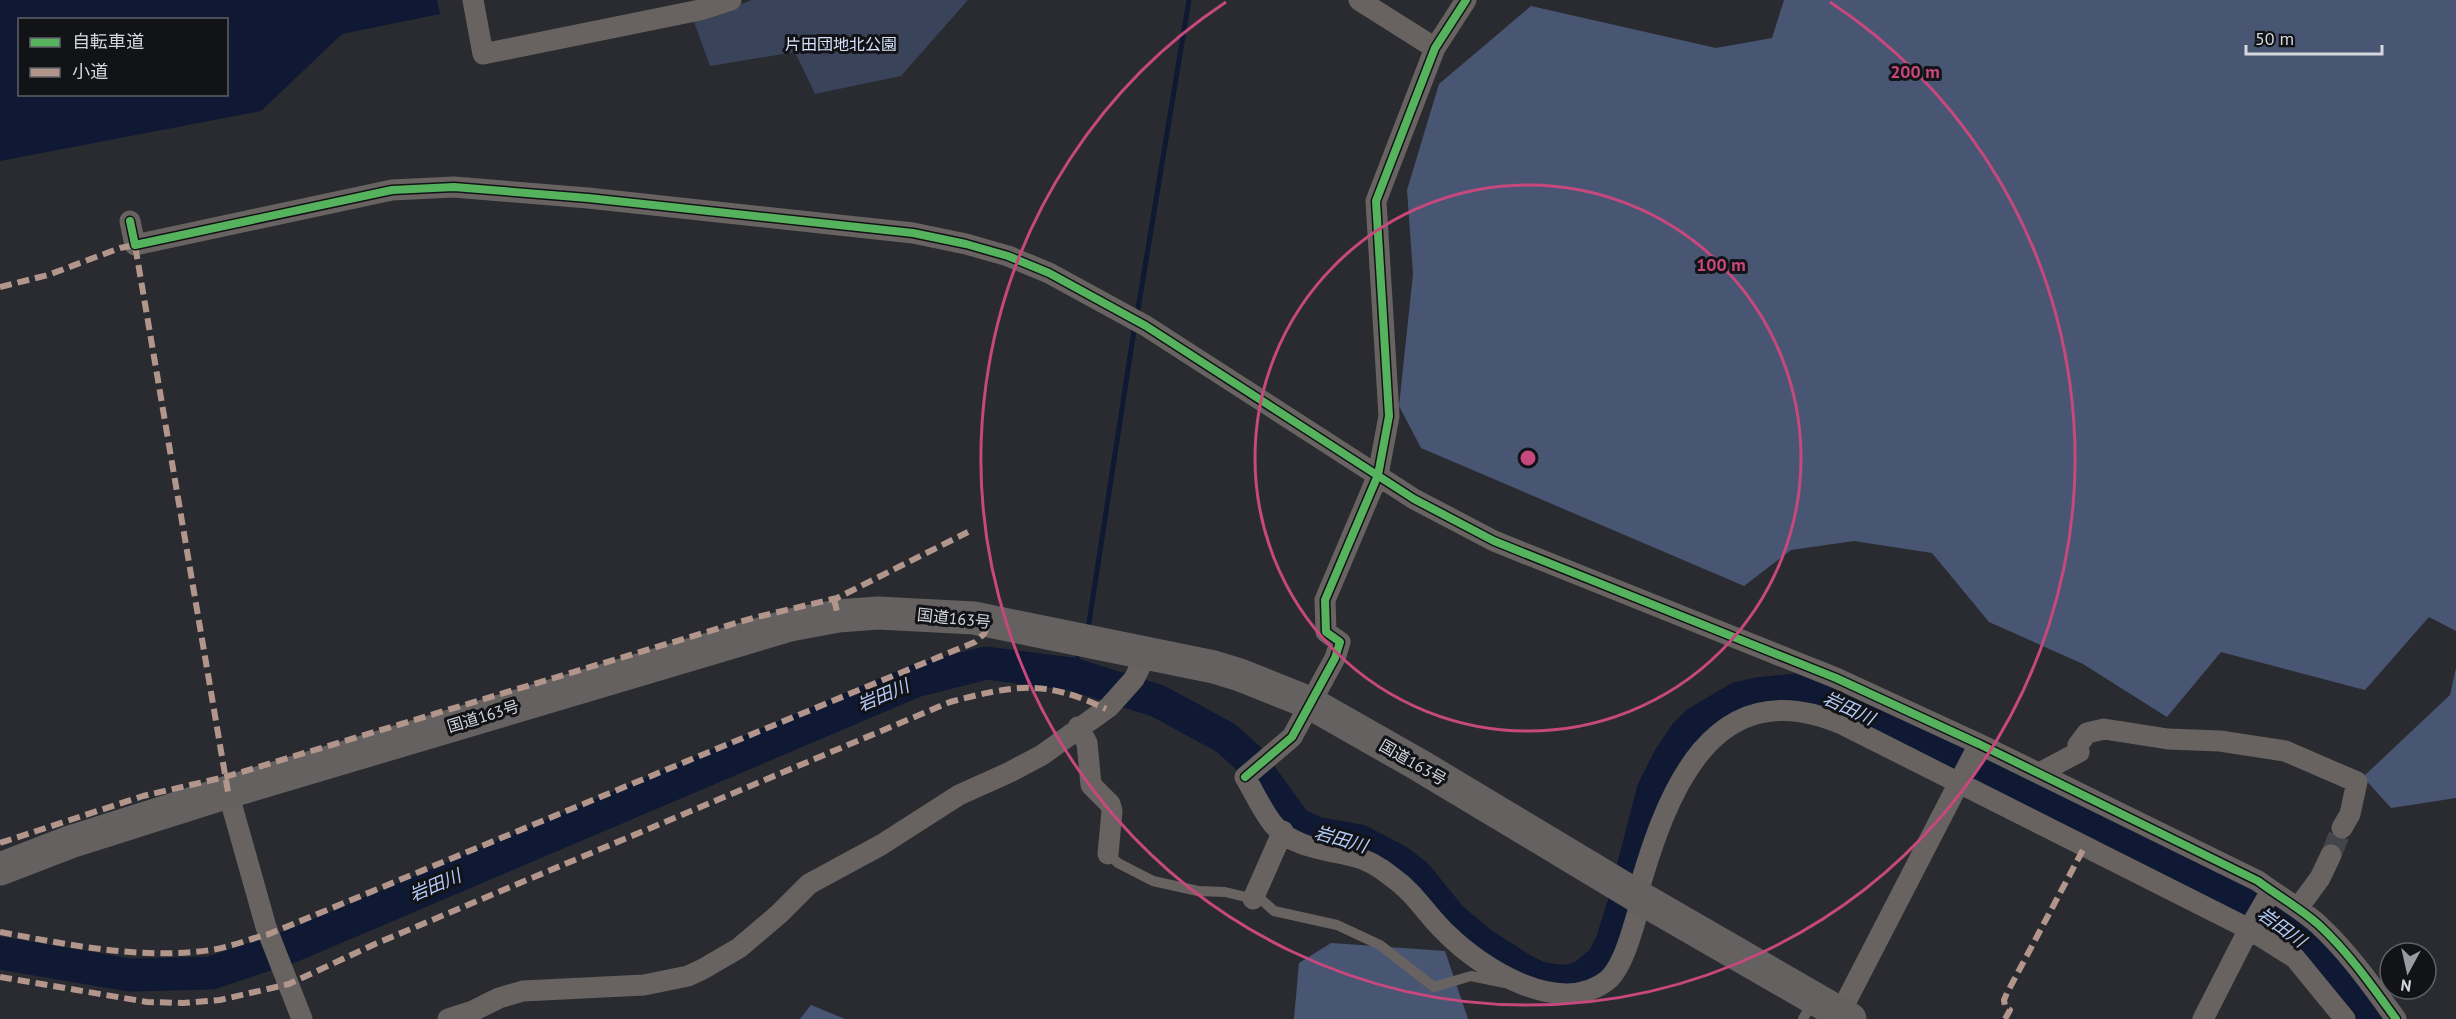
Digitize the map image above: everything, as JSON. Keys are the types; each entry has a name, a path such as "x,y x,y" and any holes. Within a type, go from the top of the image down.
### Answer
{"highway":[{"name":"国道163号","path":"0,869 70,842 228,792 790,625 838,616 878,613 974,618 1141,666 1214,667 1310,703 1419,765 1827,1012"}],"street":[{"path":"473,0 483,54 700,10 730,0"},
{"path":"1359,0 1435,48"},
{"path":"1466,0 1435,48 1376,201 1389,416 1378,475 1325,600 1326,632 1340,642 1335,658 1292,737 1245,777 1274,825 1305,846 1354,856 1392,876 1405,886 1447,935 1489,968 1514,984 1534,993 1563,998 1577,995 1600,986 1609,978 1619,963 1632,893 1658,827 1687,769 1709,741 1721,731 1752,715 1794,711 1821,716 1844,725 2250,926 2295,958 2345,1019"},
{"path":"130,221 135,245 392,190 454,187 588,198 913,233 1008,256 1049,273 1146,326 1414,499 1494,541 1836,678 2042,775 2258,881 2269,895 2298,908 2319,925 2358,968 2396,1019"},
{"path":"448,1019 473,1011 499,998 523,991 644,985 688,976 703,969 739,948 779,915 809,884 881,845 960,795 1042,754 1109,707 1141,666"},
{"path":"1078,728 1087,743 1091,785 1106,799 1112,812 1108,854"},
{"path":"2042,775 2045,770 2079,752 2078,745 2086,734 2104,729 2168,739 2220,741 2285,751 2358,782 2350,814 2342,828"},
{"path":"1827,1012 1978,746"},
{"path":"228,792 269,934 302,1019"},
{"path":"1253,899 1283,831"},
{"path":"2298,908 2320,878 2331,855"},
{"path":"2203,1019 2250,926 2269,895"}],"lane":[{"path":"1108,854 1153,881 1263,901 1274,911 1337,925 1380,945 1434,987 1471,976 1514,984"}],"green space":[{"name":"片田団地北公園","path":"752,0 968,0 901,76 815,94 795,52 710,66 694,22"}],"shaded area":[{"path":"0,0 437,0 440,14 342,34 261,111 0,161"},
{"path":"1784,0 2456,0 2456,631 2429,617 2365,690 2221,652 2167,717 2083,664 1989,622 1932,553 1854,541 1791,550 1744,586 1421,448 1399,406 1413,274 1407,190 1439,84 1531,6 1716,48 1772,38"},
{"path":"2456,668 2456,798 2391,808 2363,777 2450,695"},
{"path":"1331,943 1445,951 1468,1019 1294,1019 1299,963"},
{"path":"811,1005 845,1019 800,1019"}],"waterway":[{"path":"1137,315 1189,0"},
{"path":"1088,629 1135,324"},
{"path":"1072,674 1078,656"},
{"name":"岩田川","path":"0,953 130,975 211,973 292,946 915,681 986,663 1072,674 1158,701 1226,738 1248,758 1296,824 1315,833 1360,841 1398,861 1416,875 1451,918 1482,944 1539,978 1558,981 1571,981 1584,976 1603,960 1612,942 1623,907 1653,791 1669,759 1685,735 1697,723 1739,698 1797,690 1820,693 2252,905 2306,943 2347,980 2372,1019"}],"tunnel":[{"path":"2331,855 2342,828"}],"marked path":[{"path":"0,287 48,275 120,248 135,245 228,792"},
{"path":"0,843 143,796 225,777 753,618 837,598 968,532"},
{"path":"834,599 838,616"},
{"path":"0,932 105,950 158,953 211,950 269,934 975,642 984,634 990,621"},
{"path":"0,977 147,1002 183,1003 220,1000 289,984 375,944 950,702 993,692 1029,688 1065,693 1106,709"},
{"path":"2005,1019 2010,1010 2005,1006 2004,1000 2007,993 2085,846"}],"cycle path":[{"path":"1245,777 1292,737 1335,658 1340,642 1326,632 1325,600 1378,475 1389,416 1376,201 1435,48 1466,0"},
{"path":"130,221 135,245 392,190 454,187 588,198 913,233 1008,256 1049,273 1146,326 1414,499 1494,541 1836,678 1979,744 2258,881 2319,925 2360,970 2396,1019"}]}
